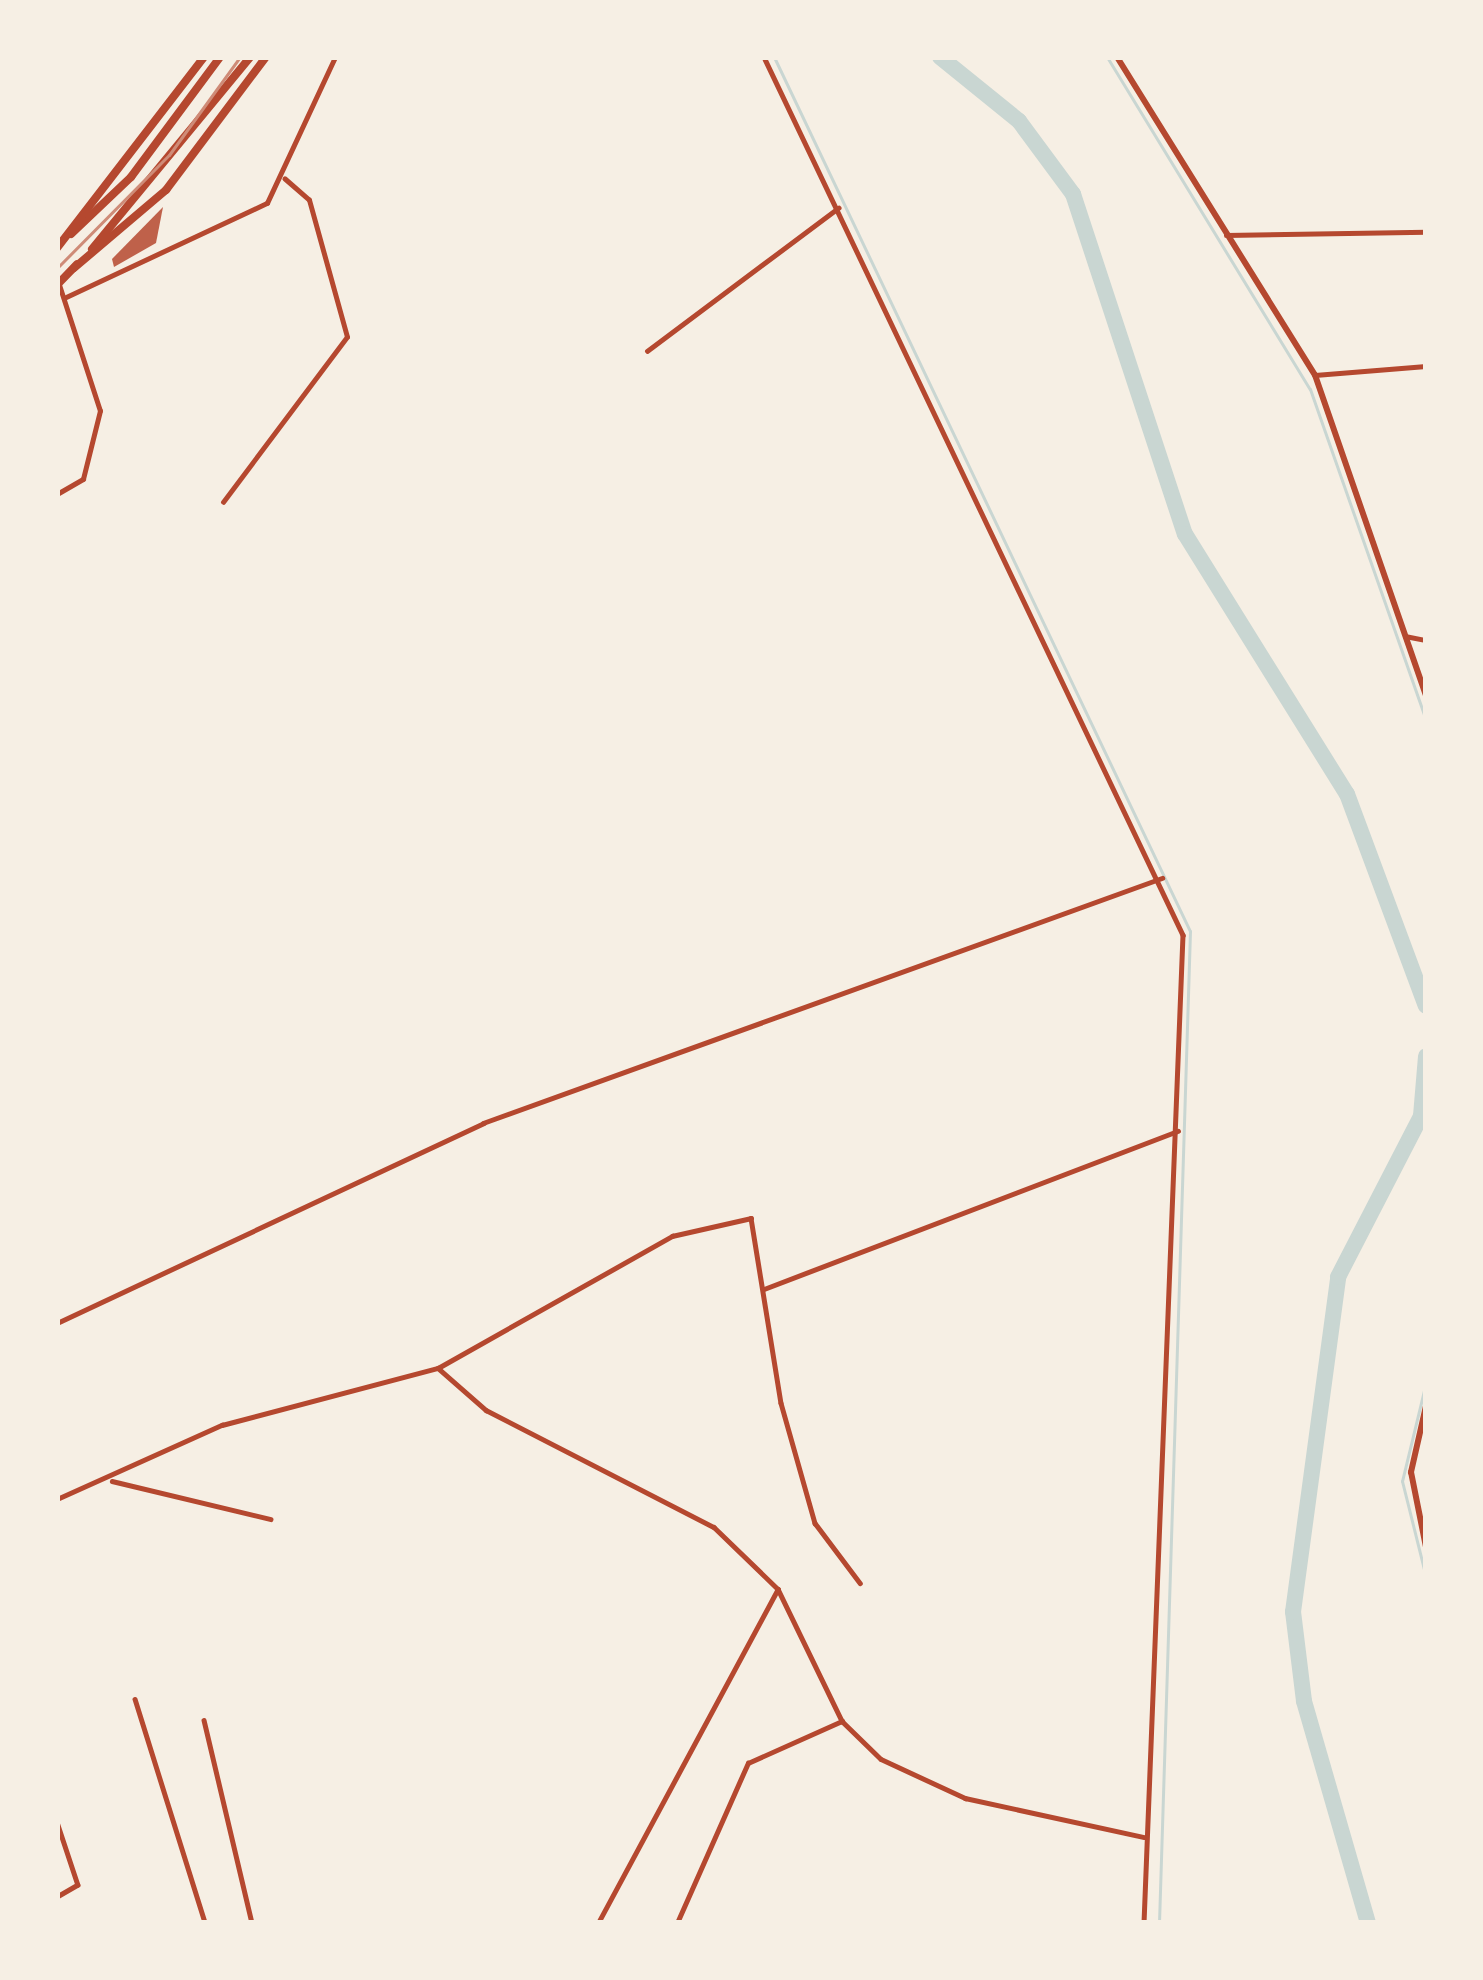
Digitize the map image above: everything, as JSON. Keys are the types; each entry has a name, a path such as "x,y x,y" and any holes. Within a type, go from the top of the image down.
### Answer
{"main road":[{"path":"57,248 204,57"},
{"path":"57,248 131,177 220,57"},
{"path":"58,284 190,142 250,57"},
{"path":"74,268 166,190 266,57"}],"street":[{"path":"64,298 241,220 285,179 335,57"},
{"path":"764,57 1162,878 1183,935 1144,1923"},
{"path":"1117,57 1315,375 1426,697"},
{"path":"224,502 347,337 309,200 285,179"},
{"path":"647,351 838,208"},
{"path":"1226,236 1426,232"},
{"path":"57,494 83,479 100,411 58,284"},
{"path":"1315,375 1426,366"},
{"path":"1405,636 1426,640"},
{"path":"57,1323 522,1107 1162,878"},
{"path":"764,1289 1178,1131"},
{"path":"57,1499 223,1425 438,1368 652,1246 736,1217 758,1226 764,1289 814,1523 860,1583"},
{"path":"438,1368 518,1429 688,1508 778,1589 842,1721 881,1759 949,1792 1146,1837"},
{"path":"1426,1406 1411,1461 1426,1547"},
{"path":"107,1480 270,1519"},
{"path":"598,1923 778,1589"},
{"path":"135,1699 205,1923"},
{"path":"205,1720 252,1923"},
{"path":"676,1923 748,1763 842,1721"},
{"path":"57,1822 78,1885 57,1897"}],"building":[{"path":"163,207 156,243 114,267 112,259"}],"waterway":[{"path":"774,57 1190,931 1159,1923"},
{"path":"940,57 1019,121 1073,194 1185,534 1347,794 1426,1006"},
{"path":"1107,57 1310,389 1426,720"},
{"path":"1368,1923 1304,1701 1293,1612 1338,1277 1421,1116 1426,1056"},
{"path":"1426,1382 1402,1481 1426,1577"}],"tram line":[{"path":"57,268 169,155 240,57"}]}
